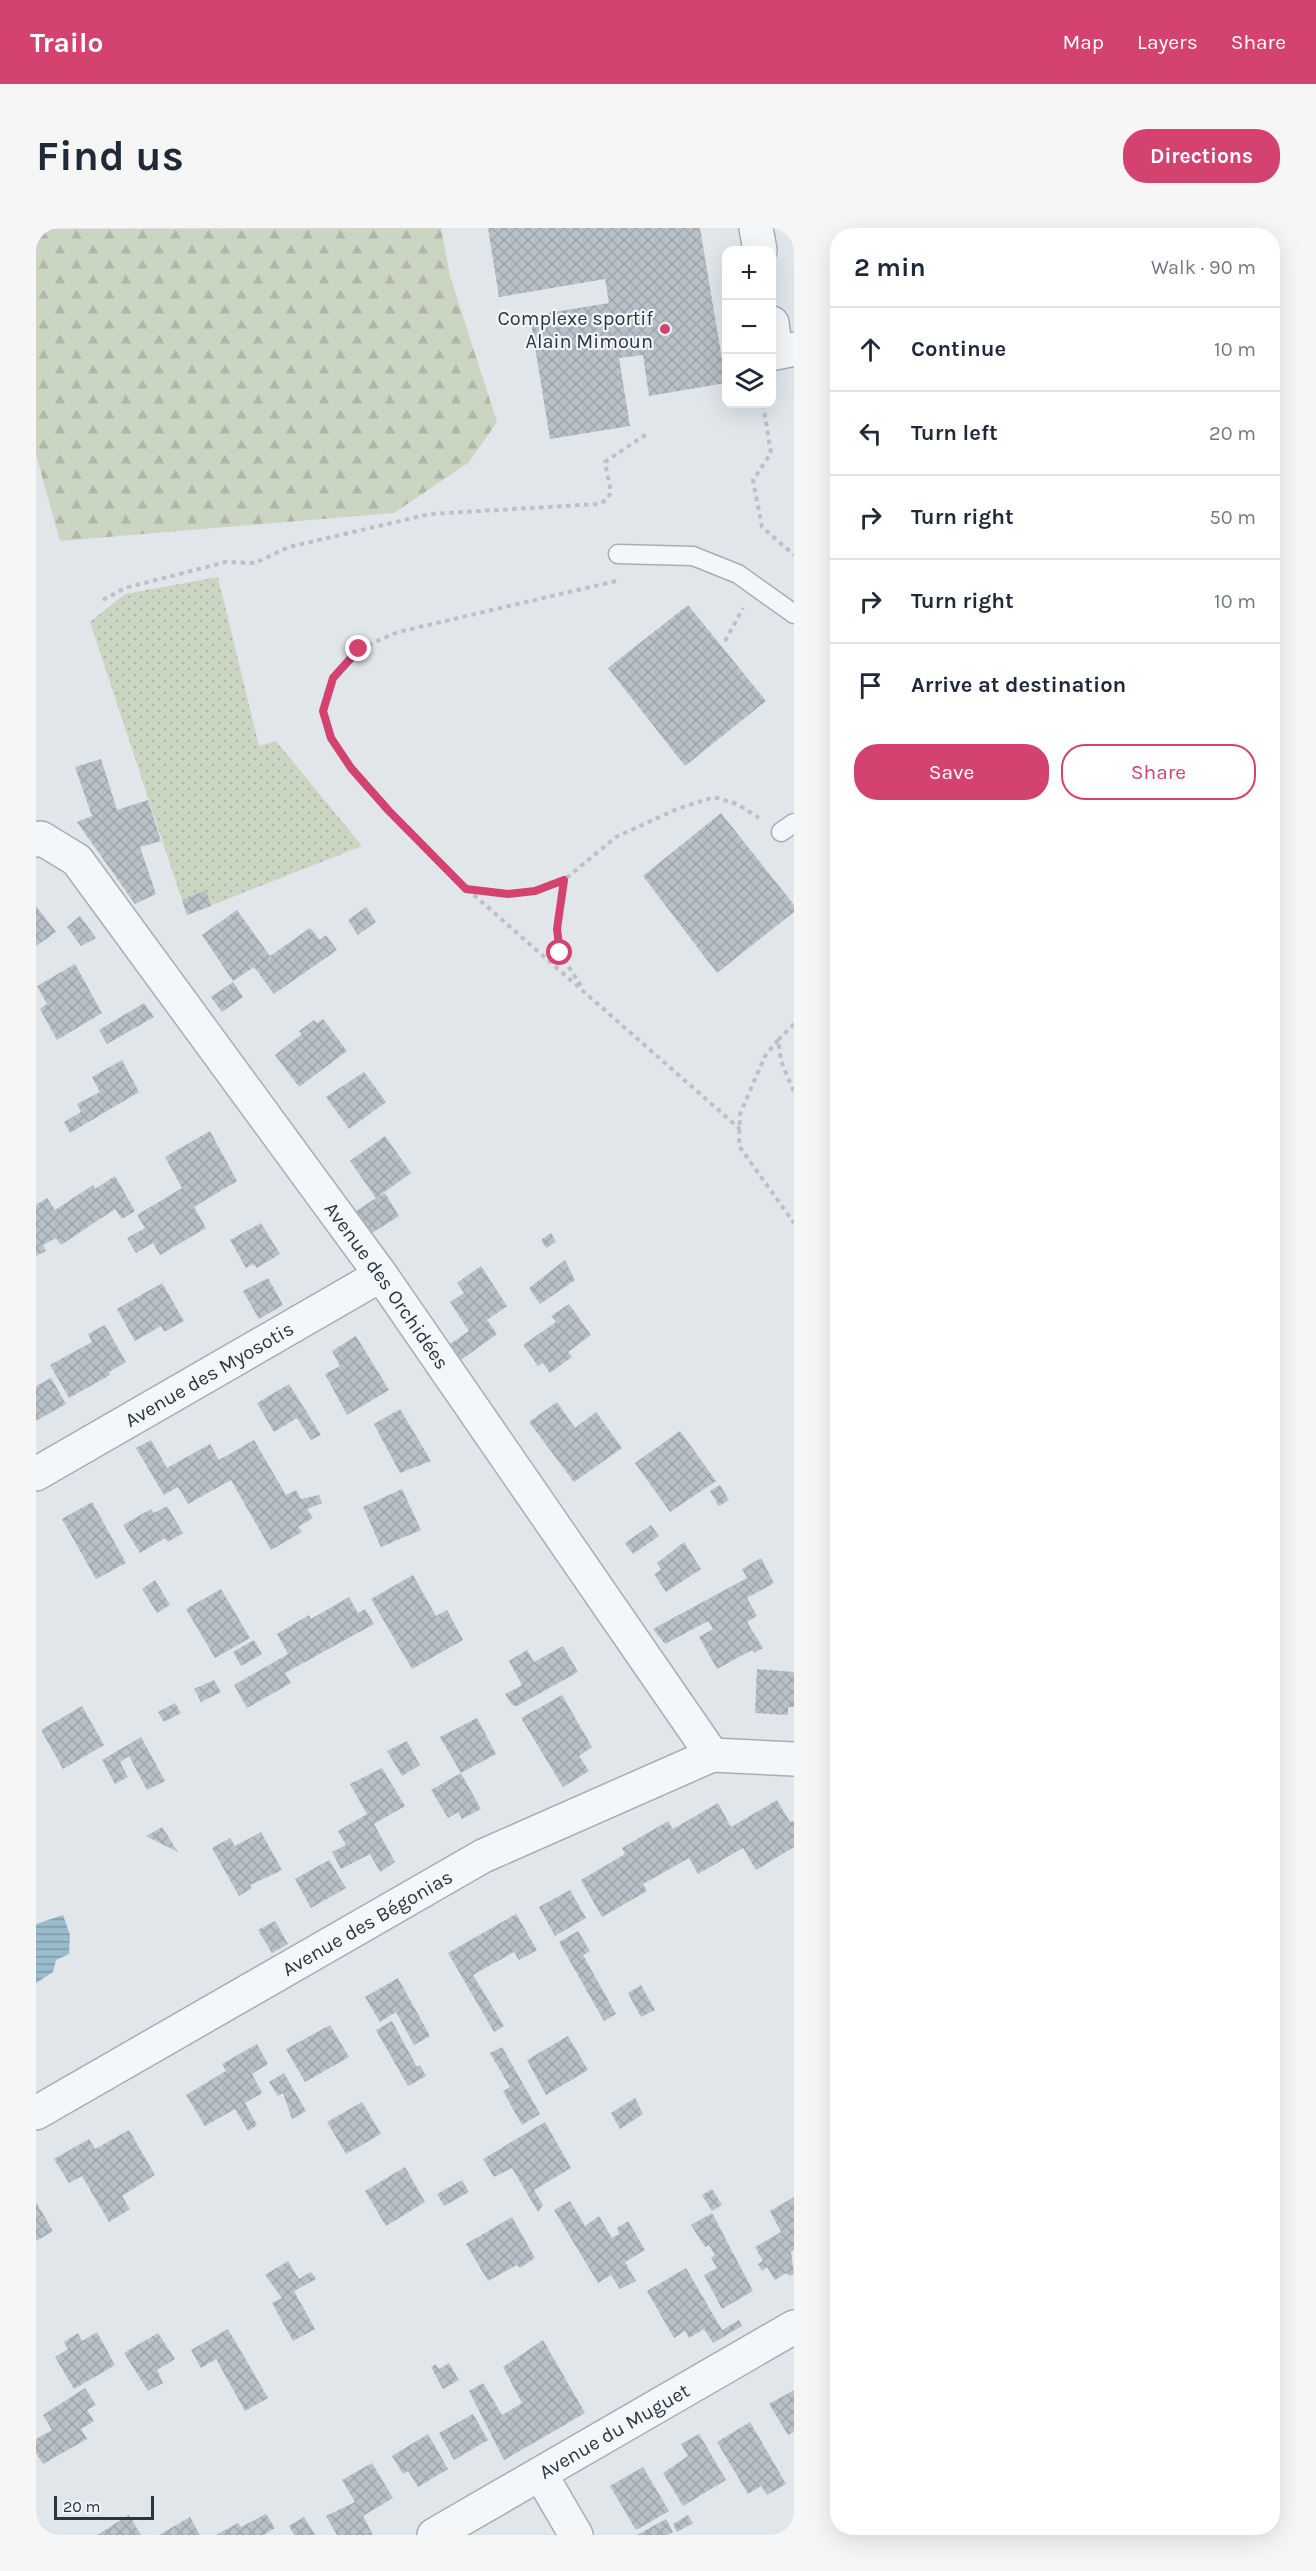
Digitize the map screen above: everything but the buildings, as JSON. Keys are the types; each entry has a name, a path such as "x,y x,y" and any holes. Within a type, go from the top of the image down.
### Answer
{"street":[{"path":"756,228 759,246"},
{"path":"776,347 777,352 794,349"},
{"name":"Avenue des Orchidées","path":"38,839 76,860 381,1275 712,1755"},
{"name":"Avenue des Myosotis","path":"36,1474 381,1275"},
{"path":"712,1755 794,1759"},
{"name":"Avenue des Bégonias","path":"36,2113 483,1856 712,1755"},
{"name":"Avenue du Muguet","path":"434,2535 794,2327"},
{"path":"541,2475 576,2535"}],"lane":[{"path":"618,554 693,556 738,574 794,614"}],"path":[{"path":"764,408 771,453 753,480 762,527 794,555"},
{"path":"103,600 136,585 226,562 255,563 289,546 430,514 598,504 607,500 611,492 605,462 648,433"},
{"path":"620,580 398,632 359,649 333,678 323,711 331,738 351,768 389,811 466,889 740,1129"},
{"path":"724,641 743,607 735,601"},
{"path":"466,889 508,894 535,891 564,880 616,837 677,809 714,797 746,809 762,822"},
{"path":"564,880 557,929 560,953 586,994"},
{"path":"794,1024 765,1056 740,1114 739,1146 794,1223"},
{"path":"778,1040 781,1061 794,1092"}],"green space":[{"path":"441,228 450,276 497,422 468,463 394,513 60,541 36,455 36,229"},
{"path":"218,577 259,746 276,741 362,846 187,915 90,622 125,594"}],"water":[{"path":"63,1915 70,1935 69,1954 56,1960 53,1972 36,1983 36,1924"}],"place":[{"name":"Complexe sportif Alain Mimoun","path":"665,329"}],"route":[{"path":"359,649 333,678 323,711 331,738 351,768 389,811 466,889 508,894 535,891 564,880 557,929 560,953"}]}
